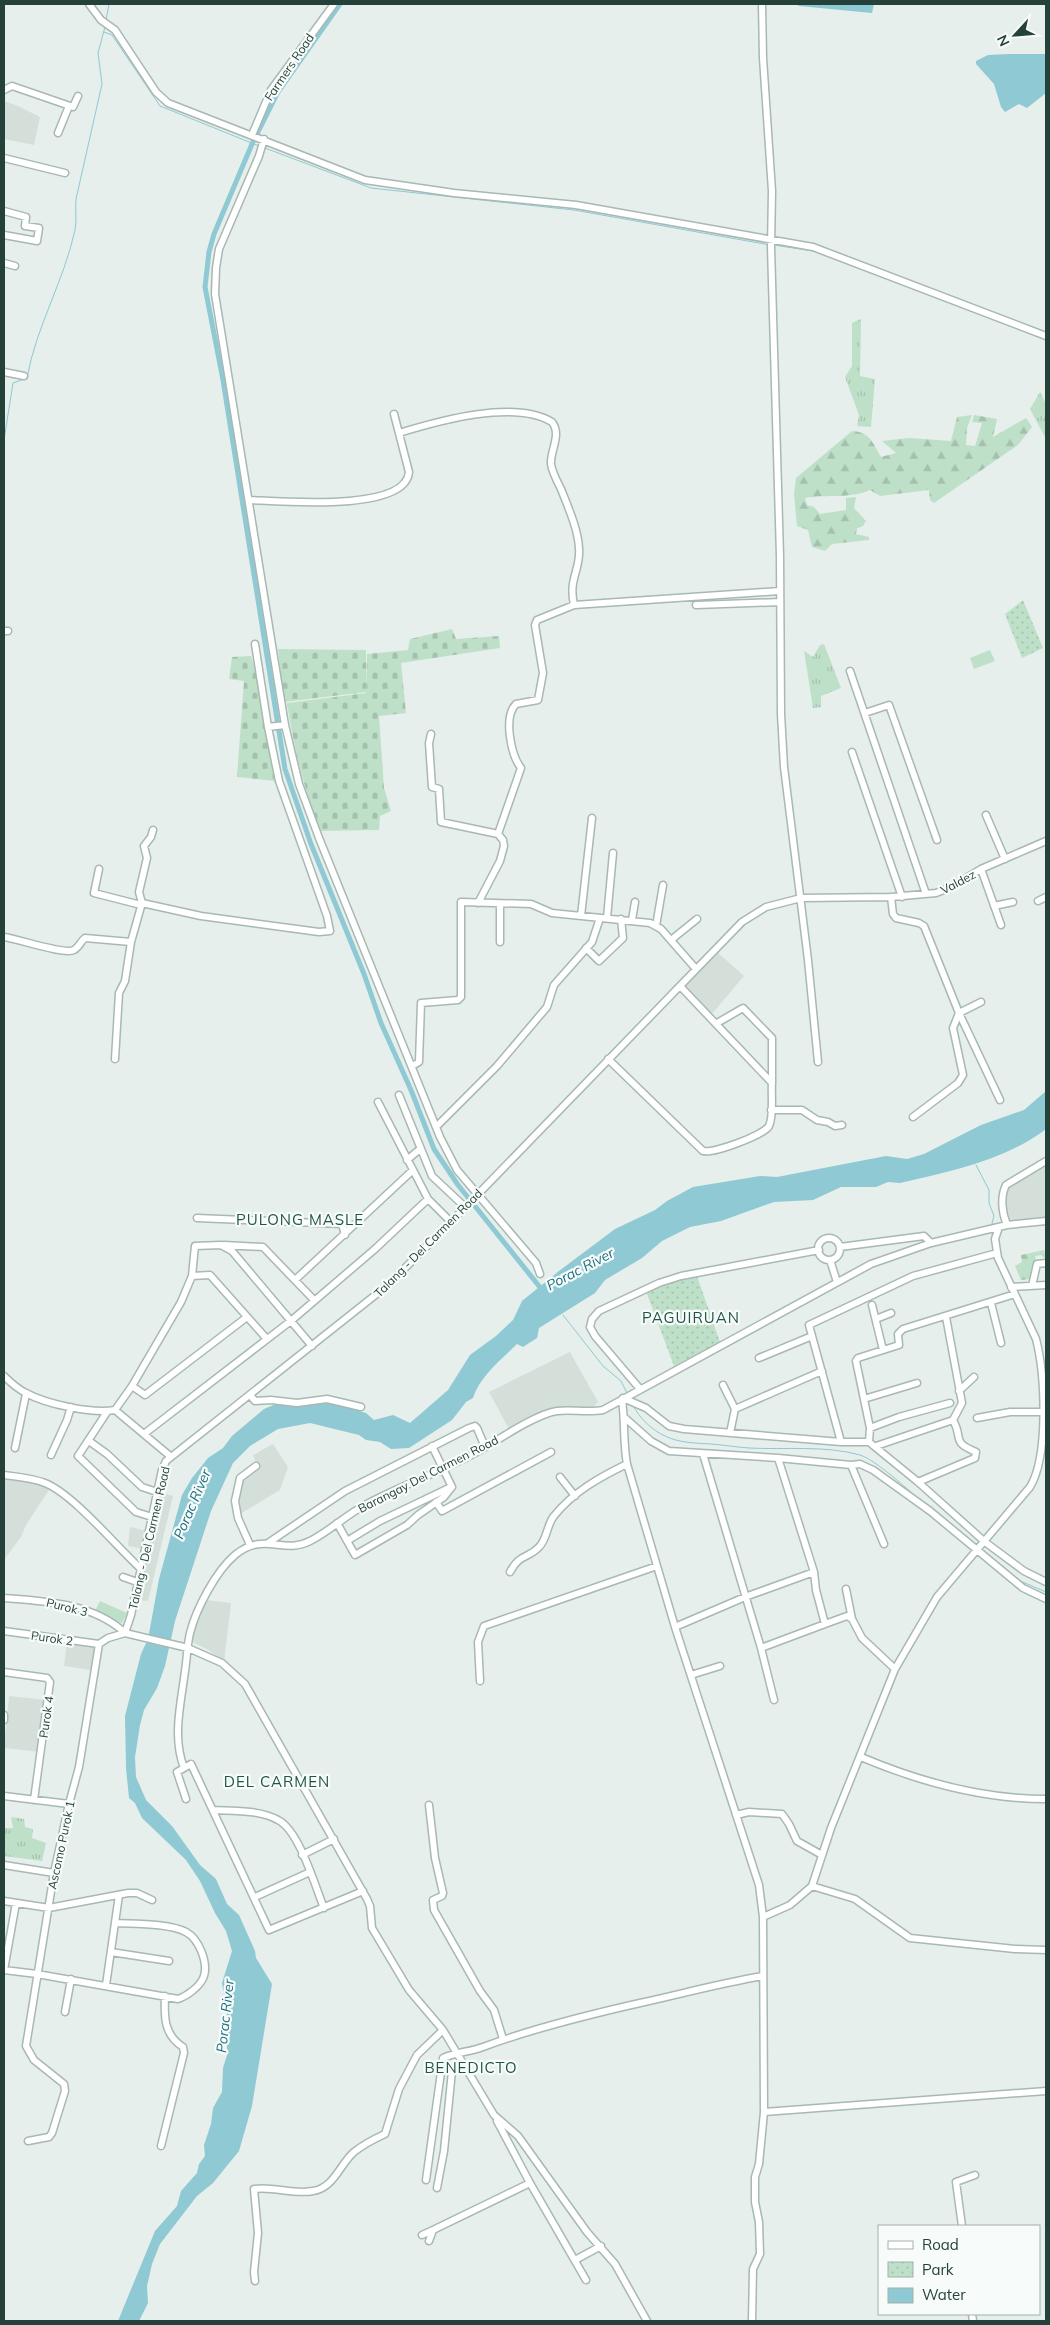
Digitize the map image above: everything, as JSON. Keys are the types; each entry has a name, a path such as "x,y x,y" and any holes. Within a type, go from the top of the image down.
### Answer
{"street":[{"path":"89,4 103,22 112,27 161,98 227,128 252,135 262,142 354,176 378,183 576,205 771,243 824,250 1046,336"},
{"name":"Farmers Road","path":"252,135 271,90 334,4"},
{"path":"762,4 763,58 771,171 771,243 780,591 779,661 784,758 818,1062"},
{"path":"4,90 12,86 73,107 78,96"},
{"path":"58,133 69,106"},
{"path":"262,142 219,249 215,294 283,725 309,811 391,1019 451,1160 476,1195 536,1263 540,1274"},
{"path":"4,158 65,173"},
{"path":"4,211 26,217 25,226 39,228 37,241 4,235"},
{"path":"4,263 15,266"},
{"path":"4,372 24,376"},
{"path":"249,500 348,502 391,492 409,477 394,414"},
{"path":"399,433 454,418 478,414 526,414 552,422 557,434 552,457 552,469 579,545 579,558 571,588 574,606"},
{"path":"498,834 521,768 513,752 510,715 516,704 538,700 542,680 543,666 535,622 547,614 574,606 780,591"},
{"path":"696,605 780,602"},
{"path":"99,869 94,893 201,916 319,932 330,931 315,880 287,807 255,644"},
{"path":"850,671 926,894"},
{"path":"865,712 889,705 937,840"},
{"path":"270,727 283,725"},
{"path":"431,734 429,743 432,788 439,789 441,822 498,834 504,840 504,850 478,903"},
{"path":"852,752 902,897"},
{"path":"986,815 1005,859"},
{"path":"581,916 592,818"},
{"path":"115,1059 119,993 125,981 131,942 141,904 139,892 146,858 144,846 151,837 153,830"},
{"name":"Valdez","path":"834,897 891,898 926,894 949,888 981,869 1046,840"},
{"path":"608,918 613,853"},
{"path":"981,869 1001,925"},
{"path":"656,926 663,884"},
{"name":"Talang - Del Carmen Road","path":"125,1633 132,1615 137,1582 163,1465 170,1456 388,1285 742,922 766,907 801,898 834,897"},
{"path":"1038,901 1046,897"},
{"path":"891,898 893,914 896,918 919,922 924,926 959,1012 1000,1100"},
{"path":"412,1066 419,1062 421,1004 458,1000 461,998 461,902 531,904 552,913 650,923 671,940 696,969"},
{"path":"632,920 634,902"},
{"path":"994,906 1013,902"},
{"path":"500,904 500,942"},
{"path":"436,1127 497,1066 547,1007 554,985 592,942 600,918"},
{"path":"586,948 599,961 623,938 621,919"},
{"path":"671,940 697,919"},
{"path":"4,937 31,942 60,952 73,950 85,938 131,942"},
{"path":"680,986 772,1083"},
{"path":"913,1117 958,1083 964,1076 953,1028 959,1012 981,1002"},
{"path":"608,1059 703,1151 708,1152 724,1148 766,1130 770,1124 772,1038 743,1008 717,1023"},
{"path":"399,1095 432,1176 467,1205"},
{"path":"378,1102 428,1199 451,1222"},
{"path":"771,1110 802,1110 817,1120 836,1126 842,1125"},
{"path":"407,1160 420,1149"},
{"path":"1007,1225 1002,1203 1006,1185 1046,1161"},
{"path":"295,1280 413,1170"},
{"path":"144,1434 266,1338 292,1320 428,1199"},
{"path":"196,1218 342,1224 345,1235"},
{"name":"Barangay Del Carmen Road","path":"250,1545 268,1543 299,1546 310,1541 365,1504 485,1447 546,1415 558,1411 589,1412 602,1410 627,1399 637,1391 871,1264 932,1243 1007,1225 1046,1221"},
{"path":"763,1917 790,1905 812,1886 822,1855 895,1669 937,1597 1030,1487 1037,1475 1043,1457 1043,1358 997,1253 995,1239 999,1228"},
{"path":"840,1247 924,1236 932,1243"},
{"path":"828,1238 836,1240 840,1247 838,1256 830,1260 822,1257 818,1250 821,1242 828,1238"},
{"path":"221,1245 232,1251 312,1346"},
{"path":"4,1376 26,1394 70,1407 107,1412 114,1410 132,1386 181,1302 192,1276 196,1246 262,1246 314,1300"},
{"path":"637,1391 595,1336 590,1326 599,1311 659,1283 681,1276 818,1250"},
{"path":"840,1442 809,1325 913,1276 997,1253"},
{"path":"830,1260 837,1282"},
{"path":"1032,1286 1037,1264 1046,1263"},
{"path":"192,1276 210,1275 266,1338"},
{"path":"1011,1287 1046,1285"},
{"path":"869,1442 870,1428 856,1361 861,1356 899,1345 898,1334 903,1329 1015,1294"},
{"path":"991,1303 1001,1343"},
{"path":"872,1305 883,1350"},
{"path":"876,1319 892,1313"},
{"path":"132,1386 145,1395 247,1317"},
{"path":"876,1446 953,1420 962,1403 946,1317"},
{"path":"759,1358 812,1336"},
{"path":"735,1409 822,1371"},
{"path":"959,1390 974,1377"},
{"path":"864,1399 917,1383"},
{"path":"723,1385 735,1409 730,1433"},
{"path":"16,1448 26,1394"},
{"path":"250,1395 255,1401 271,1400 297,1403 327,1399 362,1407"},
{"path":"752,2321 753,2269 760,2254 759,2222 755,2202 755,2177 759,2164 764,2112 763,1917 759,1885 675,1627 627,1464 623,1439 627,1399 646,1408 669,1426 684,1429 840,1442 869,1442 918,1482 984,1542 1024,1571 1046,1582"},
{"path":"870,1428 899,1417 950,1403"},
{"path":"51,1455 67,1420 70,1407"},
{"path":"114,1410 170,1456"},
{"path":"107,1412 78,1456 136,1512 152,1516"},
{"path":"977,1418 1010,1412 1042,1412"},
{"path":"624,1417 651,1441 669,1450 851,1465 860,1464 873,1470 930,1511 1023,1588 1046,1599"},
{"path":"918,1482 975,1458 976,1452 958,1442 957,1427 953,1420"},
{"path":"268,1543 345,1491 475,1426 485,1447"},
{"path":"88,1441 107,1454 142,1487 157,1492"},
{"path":"432,1446 452,1487"},
{"path":"436,1502 442,1511 551,1452"},
{"path":"703,1454 761,1648 774,1700"},
{"path":"778,1458 814,1572 816,1590 825,1624"},
{"path":"510,1572 519,1559 540,1547 553,1517 575,1496 599,1477 627,1464"},
{"path":"851,1465 884,1544"},
{"path":"184,1768 179,1755 178,1733 190,1633 221,1570 234,1556 250,1545 238,1518 235,1501 240,1478 256,1466"},
{"path":"4,1475 30,1479 53,1487 72,1501 140,1568"},
{"path":"560,1477 575,1496"},
{"path":"337,1523 356,1555 408,1525 452,1487"},
{"path":"347,1541 380,1521 452,1487"},
{"path":"480,1681 478,1642 484,1626 657,1566"},
{"path":"675,1627 745,1597 814,1572"},
{"path":"123,1577 137,1582"},
{"path":"846,1589 852,1618 862,1638 895,1669"},
{"name":"Purok 3","path":"4,1598 66,1606 100,1616 125,1633"},
{"path":"761,1648 847,1616 852,1618"},
{"name":"Purok 2","path":"4,1631 100,1644"},
{"path":"100,1644 108,1638 125,1633 188,1648 222,1663 235,1673 244,1684 363,1892 370,1906 371,1922 376,1938 409,1990 443,2030 494,2115 530,2184 586,2280"},
{"name":"Ascomo Purok 1","path":"28,2141 49,2137 52,2133 65,2091 64,2084 34,2060 26,2046 54,1873 79,1768 100,1644"},
{"path":"691,1675 720,1666"},
{"name":"Purok 4","path":"4,1672 47,1678 50,1682 34,1800"},
{"path":"4,1715 4,1720"},
{"path":"861,1757 895,1771 979,1795 1046,1799"},
{"path":"186,1799 178,1772 191,1764 269,1930 363,1892"},
{"path":"4,1796 69,1804"},
{"path":"429,1805 435,1858 443,1893 442,1896 433,1900 434,1910 480,1991 494,2010 504,2038"},
{"path":"214,1810 277,1819 287,1827 310,1872 324,1908"},
{"path":"736,1815 748,1812 782,1814 797,1840 822,1855"},
{"path":"302,1855 334,1840"},
{"path":"4,1865 54,1873"},
{"path":"255,1897 310,1872"},
{"path":"812,1886 855,1899 910,1938 1046,1950"},
{"path":"4,1901 48,1908 137,1893 152,1900"},
{"path":"106,1985 120,1895"},
{"path":"16,1903 4,1970 71,1979 178,1999 201,1982 204,1971 202,1954 192,1935 177,1928 116,1923"},
{"path":"111,1952 169,1961"},
{"path":"426,2180 443,2058 456,2052 481,2048 504,2038 600,2011 707,1986 763,1976"},
{"path":"65,2012 71,1979"},
{"path":"161,2146 184,2053 183,2048 166,2029 165,1996"},
{"path":"255,2280 254,2272 258,2233 254,2189 270,2188 311,2192 328,2184 353,2153 368,2141 385,2134 399,2089 416,2055 443,2030"},
{"path":"437,2188 444,2151 452,2071 463,2064"},
{"path":"764,2112 1046,2091"},
{"path":"494,2115 518,2136 587,2232 615,2264 647,2321"},
{"path":"962,2225 956,2182 975,2175"},
{"path":"422,2235 530,2184"},
{"path":"429,2241 433,2230"},
{"path":"575,2260 601,2246"}],"shaded area":[{"path":"4,101 40,117 34,145 4,139"},
{"path":"716,951 744,976 711,1015 683,986"},
{"path":"1046,1163 1046,1219 1007,1222 1005,1205 1007,1189"},
{"path":"570,1352 598,1402 593,1407 556,1408 509,1429 489,1392"},
{"path":"273,1444 288,1467 280,1490 240,1514 237,1508 242,1478 257,1466 253,1455"},
{"path":"4,1479 42,1485 49,1490 26,1525 21,1537 4,1560"},
{"path":"159,1492 173,1496 148,1601 137,1600"},
{"path":"130,1527 147,1531 143,1549 128,1546"},
{"path":"206,1600 231,1603 224,1662 209,1650 194,1643 191,1638"},
{"path":"67,1642 95,1646 91,1670 64,1666"},
{"path":"9,1696 46,1700 40,1752 4,1748"}],"green space":[{"path":"861,319 860,376 875,379 871,427 857,426 859,415 845,377 852,366 852,323"},
{"path":"1040,392 1046,404 1046,439 1030,409"},
{"path":"972,415 967,428 966,445 975,446 982,423 972,422 974,415 997,419 993,437 1026,418 1032,427 1018,445 934,503 930,500 929,490 880,496 870,490 846,495 805,498 807,505 814,507 820,514 846,510 846,498 856,497 854,508 866,521 863,526 857,528 856,534 869,537 869,540 832,544 825,551 812,547 808,530 797,526 794,494 796,478 852,431 867,436 881,457 896,453 882,441 909,438 951,441 957,417"},
{"path":"1023,600 1043,648 1022,658 1005,614"},
{"path":"452,629 456,639 499,636 500,648 401,663 406,713 379,716 384,788 391,811 380,816 379,830 320,831 300,768 287,703 366,693 367,654 408,650 410,639"},
{"path":"824,644 841,688 821,696 821,707 813,708 804,651 813,657 820,645"},
{"path":"278,649 366,650 366,692 284,702"},
{"path":"990,650 995,661 974,669 970,658"},
{"path":"251,656 257,675 275,781 237,777 244,681 229,679 232,657"},
{"path":"1044,1250 1046,1259 1041,1255 1035,1256 1036,1260 1031,1279 1021,1280 1015,1266 1022,1262 1021,1255"},
{"path":"697,1276 720,1342 674,1366 646,1291 660,1284"},
{"path":"100,1601 127,1613 122,1623 95,1611"},
{"path":"11,1817 24,1819 25,1827 33,1829 32,1838 46,1843 42,1861 4,1856 4,1828 13,1828"}],"water":[{"path":"795,4 874,4 872,13 799,6"},
{"path":"1046,54 1046,93 1027,108 1019,104 1005,112 1001,107 994,84 976,64 976,61 988,55"},
{"name":"Porac River","path":"1046,1091 1046,1129 1030,1140 995,1157 958,1169 900,1183 888,1182 876,1187 841,1187 813,1200 774,1202 721,1221 690,1227 662,1241 642,1258 605,1280 595,1293 539,1328 537,1338 523,1347 517,1344 486,1375 473,1398 466,1402 452,1420 409,1448 391,1449 380,1442 366,1440 359,1435 310,1423 278,1429 250,1446 233,1463 211,1511 175,1621 165,1666 157,1688 144,1710 135,1757 136,1777 146,1800 172,1826 200,1865 216,1879 227,1904 239,1915 255,1951 256,1958 272,1984 252,2106 239,2151 213,2183 197,2196 160,2244 152,2264 147,2286 148,2303 139,2321 118,2321 155,2231 177,2206 181,2191 197,2173 199,2164 205,2156 204,2145 211,2124 213,2108 222,2092 223,2068 227,2055 227,2016 222,1983 232,1951 226,1931 200,1881 186,1860 142,1818 135,1803 129,1798 126,1768 125,1716 141,1654 148,1639 159,1579 182,1495 192,1478 208,1458 223,1448 232,1436 264,1409 276,1404 300,1405 327,1402 366,1413 374,1420 393,1415 410,1423 448,1390 470,1355 496,1336 513,1320 522,1301 615,1229 655,1210 693,1187 760,1176 777,1177 886,1156 907,1159 924,1154 981,1125 1024,1110"}],"waterway":[{"path":"106,20 109,4"},
{"name":"Porac River","path":"340,4 278,92 252,144 214,234 209,252 205,287 223,380 285,769 311,844 364,974 381,1023 411,1090 434,1149 458,1185 543,1291"},
{"path":"4,440 13,383 27,378 31,359 64,267 75,230 76,199 102,84 98,53 105,27"},
{"path":"104,32 112,35 160,106 259,146"},
{"path":"265,148 371,188 574,210 770,245"},
{"path":"774,245 819,252"},
{"path":"888,279 1001,322"},
{"path":"976,1165 989,1190 989,1203 994,1216 993,1226"},
{"path":"563,1315 603,1366 621,1381 628,1395"},
{"path":"633,1405 642,1419 655,1430 670,1438 682,1441 749,1448 833,1450 860,1455 883,1469 921,1501"},
{"path":"1018,1580 1046,1592"}],"district":[{"name":"PULONG MASLE","path":"300,1219"},
{"name":"PAGUIRUAN","path":"691,1317"},
{"name":"DEL CARMEN","path":"277,1781"},
{"name":"BENEDICTO","path":"471,2067"}]}
